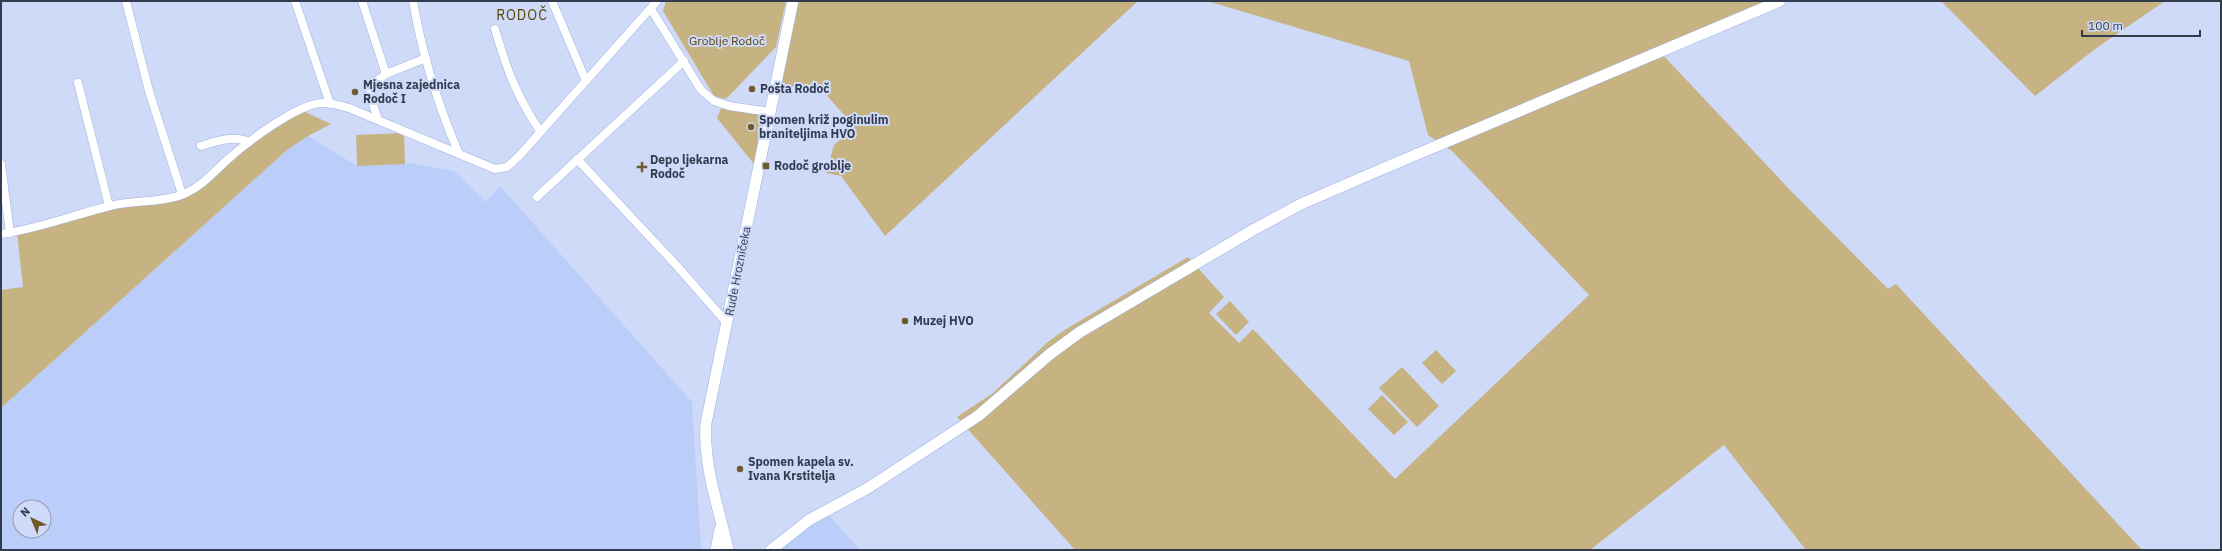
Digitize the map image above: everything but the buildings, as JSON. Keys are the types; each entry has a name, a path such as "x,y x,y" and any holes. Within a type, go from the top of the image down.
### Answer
{"street":[{"path":"126,1 149,91 182,194"},
{"path":"295,1 330,104"},
{"path":"362,1 386,74"},
{"path":"413,1 438,103 459,154"},
{"path":"552,1 586,81"},
{"path":"1,234 10,233 109,206 170,198 182,194 206,181 249,142 301,109 313,104 330,104 349,108 495,169 500,169 512,163 657,1"},
{"name":"Rude Hrozničeka","path":"727,546 712,485 705,440 706,423 728,323 793,1"},
{"path":"771,550 809,520 868,488 978,416 1050,354 1080,332 1253,230 1301,204 1382,168 1780,1"},
{"path":"651,9 701,90 714,100 729,106 770,112"},
{"path":"495,29 507,72 524,107 540,131"},
{"path":"378,119 370,96 370,89 375,81 386,74 426,58"},
{"path":"537,197 684,61"},
{"path":"78,83 109,206"},
{"path":"202,146 242,138 249,142"},
{"path":"578,159 728,323"},
{"path":"1,164 10,233"},
{"path":"716,550 721,533 720,517"}],"shaded area":[{"path":"308,136 357,166 410,163 454,171 486,202 500,186 692,402 701,550 1,550 1,408 287,150"},
{"path":"825,511 860,550 771,550"}],"green space":[{"name":"Groblje Rodoč","path":"666,1 786,1 776,47 726,99 714,96 663,11"},
{"path":"793,1 1138,1 885,236 841,176 826,173 834,145 855,127 813,80 808,89 776,84"},
{"path":"1207,1 1780,1 1660,52 1791,191 1888,289 1896,284 2142,550 1806,550 1724,445 1590,550 1075,550 957,417 993,393 1049,341 1066,329 1188,257 1224,297 1209,313 1239,343 1253,329 1395,479 1589,295 1452,151 1428,135 1409,61"},
{"path":"1941,1 2165,1 2095,49 2035,96"},
{"path":"723,104 770,112 760,162 754,164 717,118"},
{"path":"301,110 331,124 308,136 287,150 1,408 1,290 23,287 17,233 112,209 177,198 249,145"},
{"path":"404,133 405,164 357,166 356,135"},
{"path":"1230,301 1249,322 1236,335 1216,314"},
{"path":"1436,350 1456,371 1442,384 1422,363"},
{"path":"1402,367 1439,406 1417,427 1379,388"},
{"path":"1382,395 1408,422 1394,435 1368,409"}],"place":[{"name":"Pošta Rodoč","path":"752,89"},
{"name":"Mjesna zajednica Rodoč I","path":"355,92"},
{"name":"Spomen križ poginulim braniteljima HVO","path":"751,127"},
{"name":"Rodoč groblje","path":"766,166"},
{"name":"Depo ljekarna Rodoč","path":"642,167"},
{"name":"Muzej HVO","path":"905,321"},
{"name":"Spomen kapela sv. Ivana Krstitelja","path":"740,469"}],"district":[{"name":"RODOČ","path":"522,15"}]}
